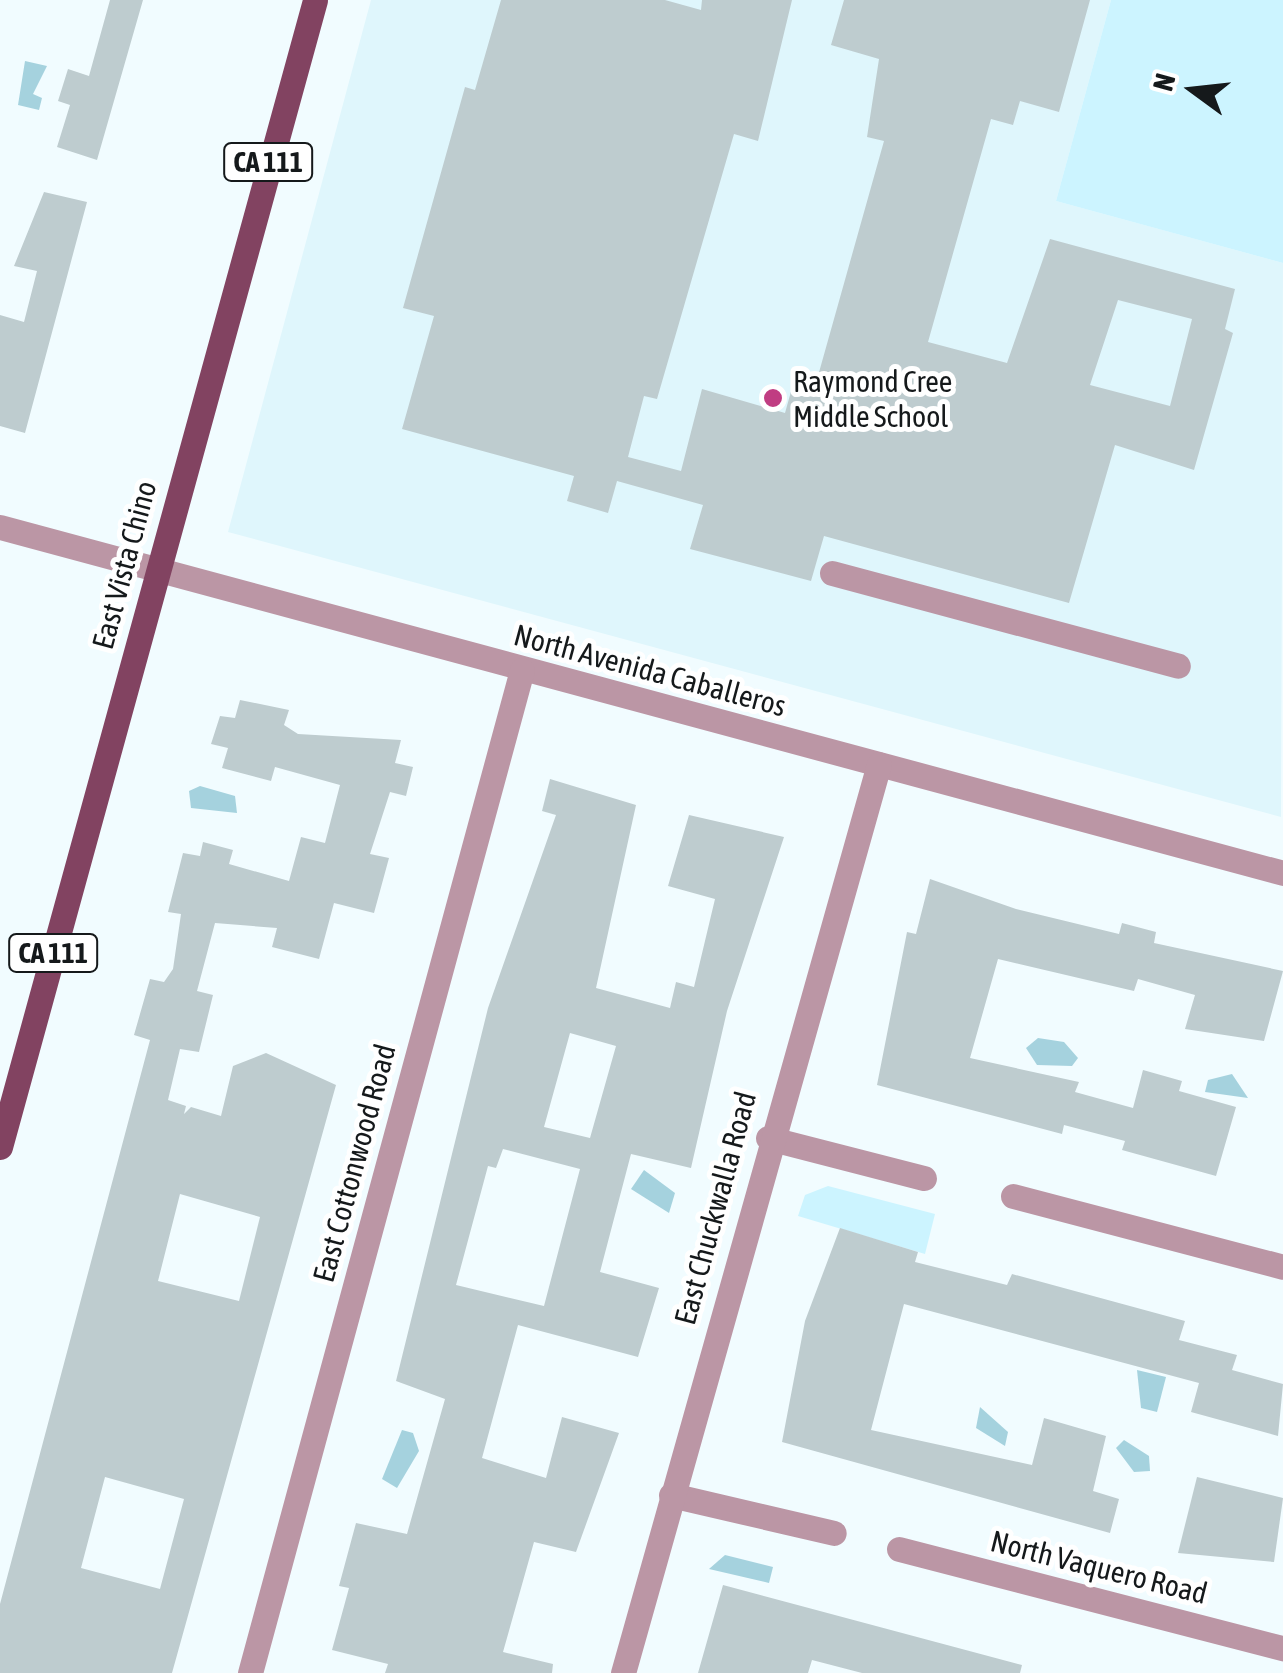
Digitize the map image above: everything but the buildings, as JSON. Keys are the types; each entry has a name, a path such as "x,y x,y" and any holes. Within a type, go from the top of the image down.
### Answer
{"main road":[{"name":"East Vista Chino","path":"0,1147 314,0"}],"street":[{"name":"North Avenida Caballeros","path":"0,527 1283,873"},
{"path":"832,574 1178,666"},
{"name":"East Cottonwood Road","path":"250,1673 522,670"},
{"name":"East Chuckwalla Road","path":"623,1673 768,1138 879,764"},
{"path":"768,1138 924,1178"},
{"path":"1012,1196 1283,1266"},
{"path":"671,1494 834,1533"},
{"name":"North Vaquero Road","path":"899,1550 1283,1648"}],"shaded area":[{"name":"Raymond Cree Middle School","path":"371,0 1111,0 1056,201 1283,263 1281,817 228,532"},
{"path":"1111,0 1283,0 1283,263 1056,201"},
{"path":"25,61 47,66 33,94 42,98 39,110 18,105"},
{"path":"200,786 235,796 237,813 191,808 189,791"},
{"path":"1038,1038 1064,1042 1078,1058 1072,1066 1037,1065 1026,1048"},
{"path":"1232,1074 1248,1098 1205,1092 1208,1080"},
{"path":"644,1170 675,1193 669,1213 631,1189"},
{"path":"828,1186 935,1214 925,1254 798,1216 805,1195"},
{"path":"1137,1370 1166,1377 1157,1412 1141,1408"},
{"path":"980,1407 1008,1432 1005,1446 976,1428"},
{"path":"402,1430 413,1433 419,1451 397,1488 382,1479"},
{"path":"1124,1440 1149,1456 1150,1471 1134,1472 1116,1448"},
{"path":"725,1555 773,1567 769,1583 709,1569"}],"place":[{"name":"Raymond Cree Middle School","path":"773,398"}]}
